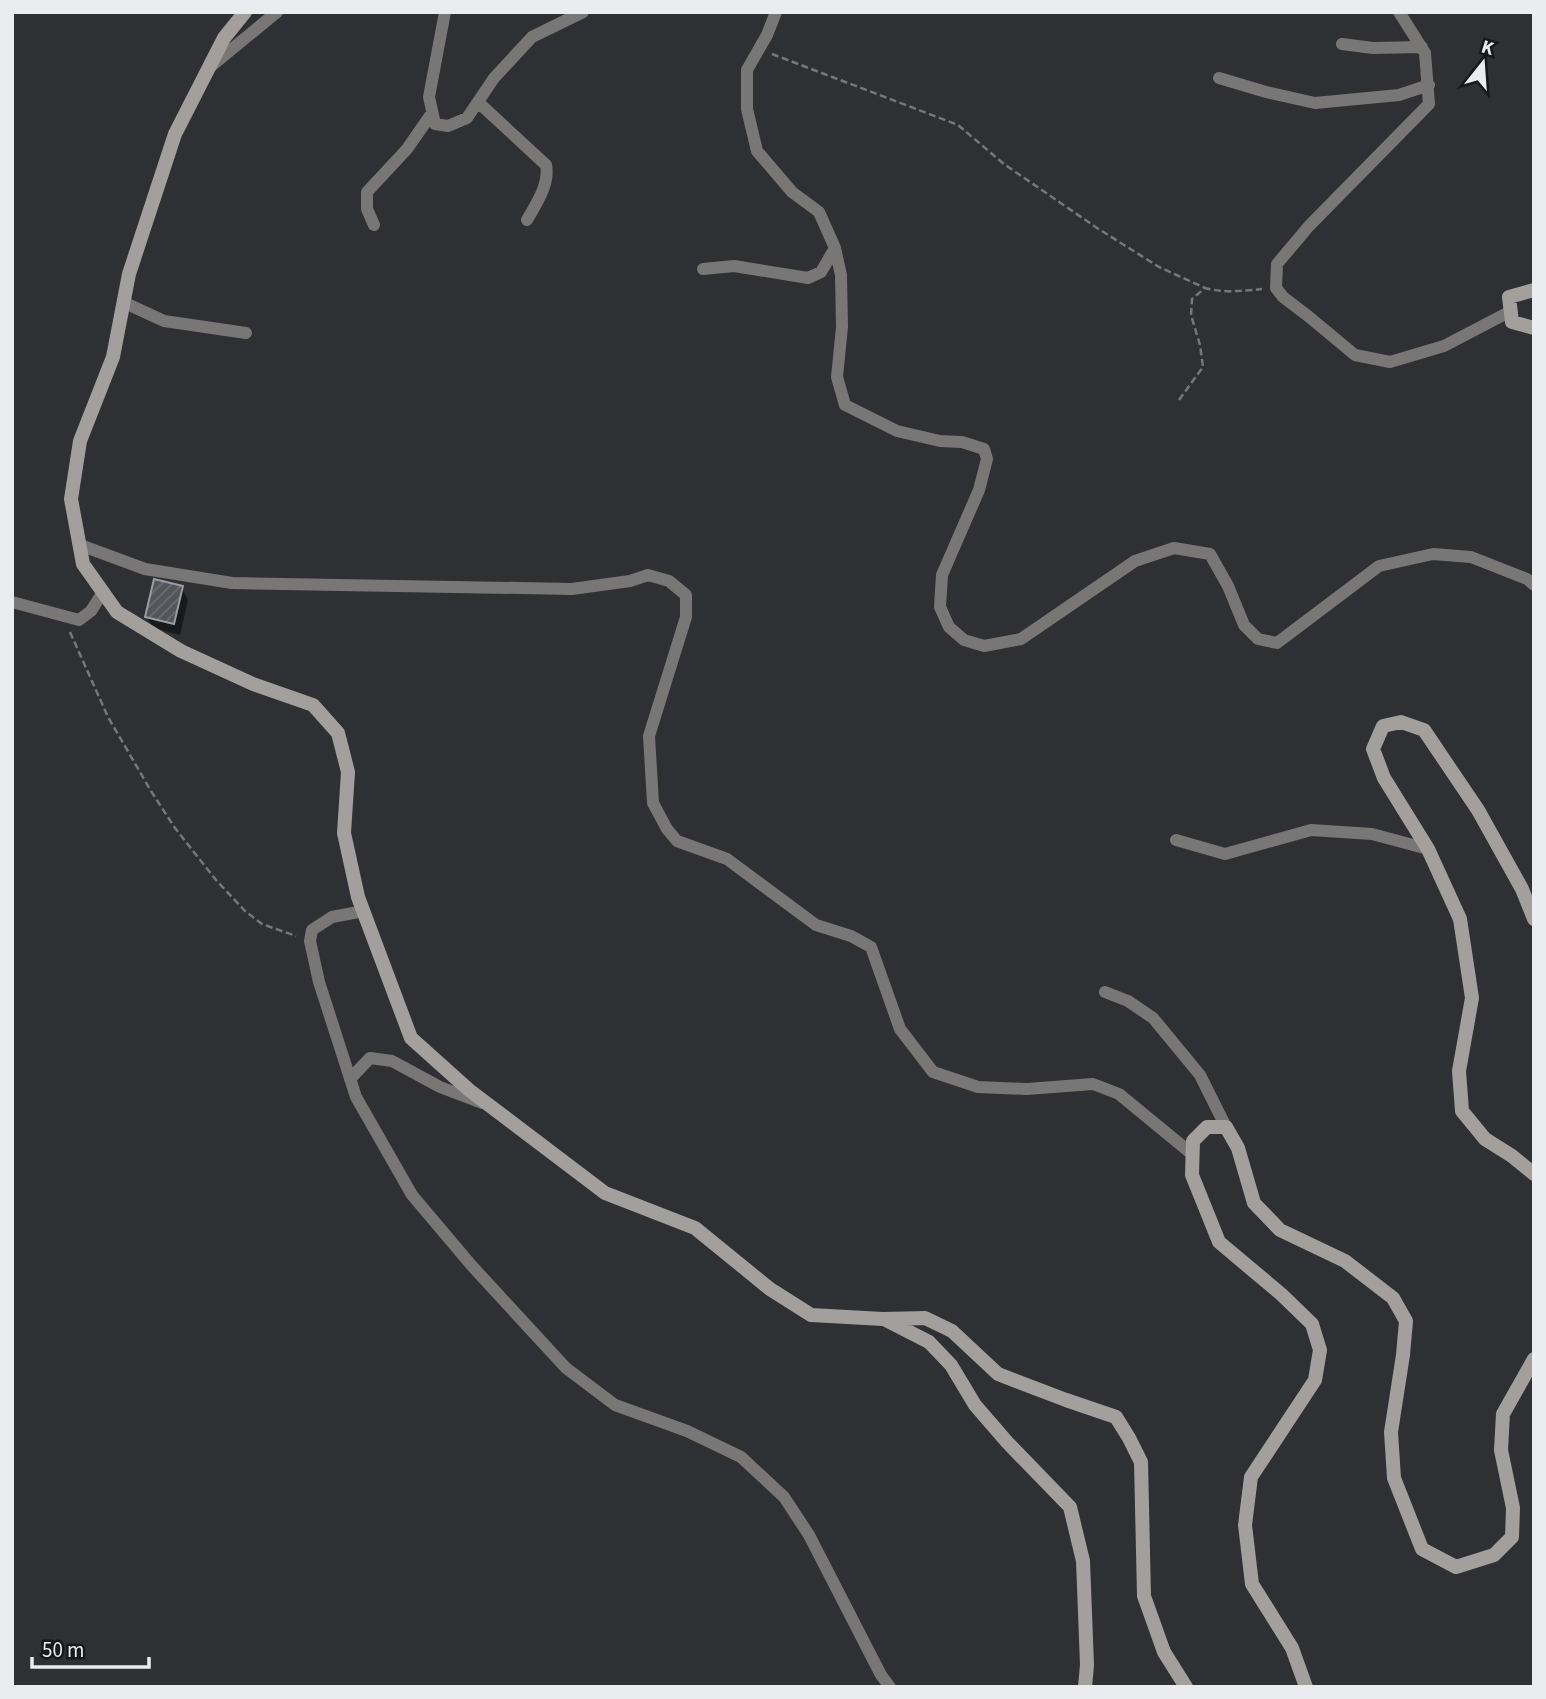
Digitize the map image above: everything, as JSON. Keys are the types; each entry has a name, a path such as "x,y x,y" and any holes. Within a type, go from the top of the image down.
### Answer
{"street":[{"path":"245,12 224,38 175,134 129,274 113,357 80,441 71,499 83,564 117,612 181,651 253,684 313,705 338,733 348,772 344,833 358,897 411,1038 469,1090 605,1193 695,1228 770,1289 811,1315 925,1318 952,1331 998,1374 1116,1417 1141,1462 1144,1596 1164,1652 1186,1687"},
{"path":"209,68 277,12"},
{"path":"445,12 429,97 435,124 448,127 467,118 495,78 533,37 583,12"},
{"path":"776,12 767,35 747,70 747,109 757,151 792,192 819,212 835,248 841,275 842,327 837,377 845,405 897,431 940,441 962,442 984,449 986,459 979,490 942,575 940,607 949,627 964,639 984,646 1021,639 1135,561 1174,548 1210,554 1228,586 1244,625 1258,639 1276,643 1379,566 1433,554 1471,557 1527,579 1534,585"},
{"path":"1399,12 1426,53 1429,104 1309,226 1277,264 1276,288 1283,298 1355,355 1390,362 1444,346 1511,311"},
{"path":"1342,44 1373,48 1422,47"},
{"path":"1219,78 1315,103 1399,95 1429,85"},
{"path":"479,103 546,165 548,174 527,220"},
{"path":"374,225 367,209 367,192 407,149 432,113"},
{"path":"704,269 734,267 808,278 821,272 835,248"},
{"path":"1534,290 1509,297 1512,322 1534,328"},
{"path":"123,302 164,321 246,333"},
{"path":"80,545 145,569 232,583 572,589 630,581 648,575 669,581 686,595 686,617 649,736 653,803 677,841 727,859 816,925 851,936 871,947 900,1029 933,1072 978,1087 1027,1089 1093,1084 1119,1094 1192,1154"},
{"path":"12,602 79,620 92,611 103,592"},
{"path":"1534,919 1522,889 1478,810 1424,730 1401,722 1383,726 1373,749 1384,778 1428,849 1460,919 1472,998 1459,1071 1462,1111 1485,1139 1534,1174"},
{"path":"1176,840 1225,854 1311,830 1372,834 1428,849"},
{"path":"364,911 332,917 312,930 310,941 319,982 356,1097 412,1195 472,1266 566,1368 615,1405 687,1431 741,1457 784,1497 809,1535 881,1675 890,1687"},
{"path":"1105,992 1128,1001 1153,1018 1200,1076 1238,1148 1254,1203 1280,1230 1345,1261 1393,1298 1406,1321 1391,1432 1394,1478 1422,1549 1456,1567 1494,1555 1512,1537 1513,1508 1501,1450 1503,1414 1534,1359"},
{"path":"350,1079 370,1058 392,1061 440,1087 491,1107"},
{"path":"1226,1127 1207,1127 1192,1141 1192,1175 1219,1242 1312,1324 1320,1350 1315,1380 1251,1477 1245,1525 1252,1584 1292,1648 1306,1687"},
{"path":"883,1318 929,1342 951,1365 975,1405 1070,1507 1083,1561 1087,1665 1085,1687"}],"path":[{"path":"759,50 958,125 1004,164 1159,267 1205,288 1238,291 1276,288"},
{"path":"1180,400 1203,367 1191,315 1192,299 1205,288"},
{"path":"64,616 108,717 175,828 216,880 245,911 262,924 310,941"}],"building":[{"path":"154,579 183,586 174,624 145,617"}]}
